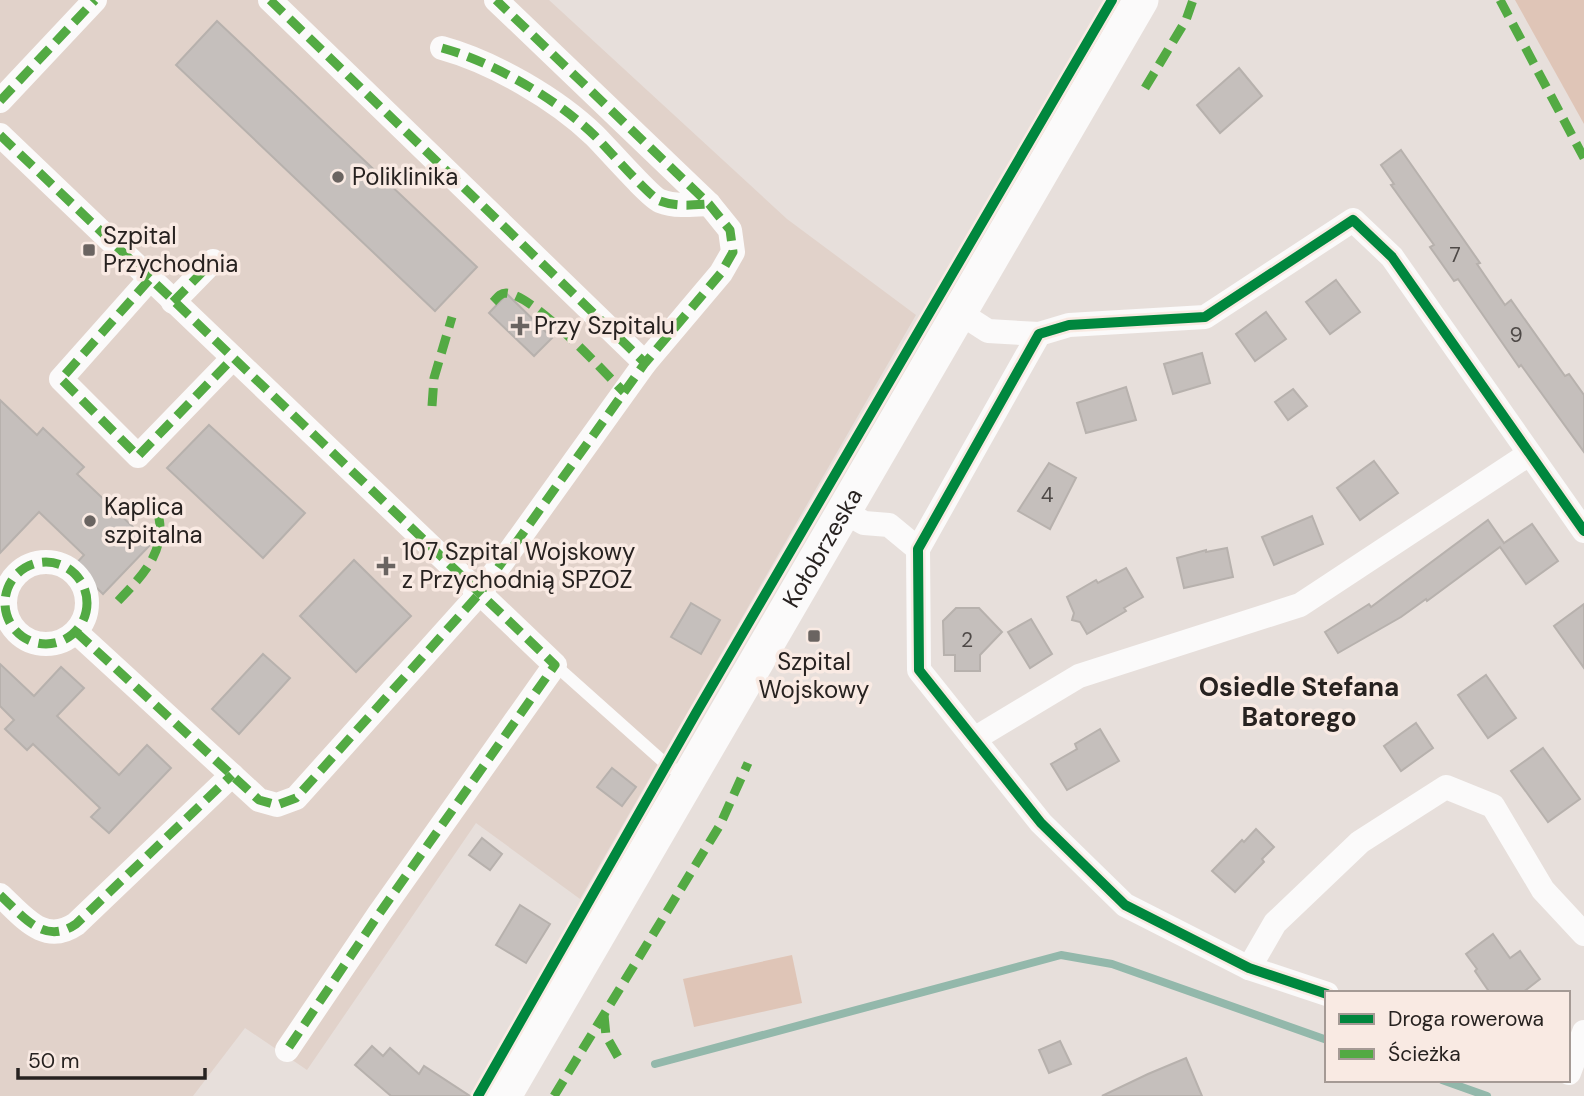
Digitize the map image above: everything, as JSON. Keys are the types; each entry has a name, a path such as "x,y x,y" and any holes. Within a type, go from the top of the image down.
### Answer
{"main road":[{"name":"Kołobrzeska","path":"504,1096 1141,0"}],"street":[{"path":"0,101 95,0"},
{"path":"270,0 645,363"},
{"path":"76,632 259,800 276,805 296,798 480,593 645,363 721,273 733,252 730,230 709,204 496,0"},
{"path":"442,48 470,56 556,103 594,134 658,201 683,206 709,204"},
{"path":"0,135 555,665 379,914 287,1050"},
{"path":"960,313 988,331 1039,334 1069,325 1205,317 1353,220 1392,257 1584,531"},
{"path":"173,302 213,261"},
{"path":"149,280 61,379 138,456 233,358"},
{"path":"1039,334 918,549 919,670 1041,823 1125,905 1250,968 1325,993"},
{"path":"974,739 1079,676 1300,605 1529,454"},
{"path":"843,512 864,523 889,525 918,549"},
{"path":"0,895 33,926 49,932 64,932 76,924 232,775"},
{"path":"1250,968 1275,922 1360,842 1446,787 1493,806 1543,890 1584,934"},
{"path":"1574,1075 1584,1032"}],"lane":[{"path":"555,665 667,765 689,778"}],"shaded area":[{"name":"107 Szpital Wojskowy z Przychodnią SPZOZ","path":"0,0 549,0 787,219 916,315 580,899 476,823 307,1070 245,1028 193,1096 0,1096"},
{"path":"1515,0 1584,0 1584,124"},
{"path":"792,955 802,1003 694,1027 683,979"}],"building":[{"name":"Poliklinika","path":"217,21 477,267 435,311 176,65"},
{"path":"1239,68 1262,96 1220,133 1197,105"},
{"path":"1401,150 1480,263 1477,264 1505,305 1511,300 1565,376 1569,374 1584,395 1584,452 1521,365 1519,367 1458,279 1454,281 1430,247 1434,245 1391,185 1394,184 1381,165"},
{"path":"1336,280 1360,312 1330,334 1306,302"},
{"path":"507,294 552,338 534,356 489,313"},
{"path":"1266,312 1286,339 1255,361 1236,334"},
{"path":"1202,353 1210,383 1173,394 1164,364"},
{"path":"1126,387 1136,420 1086,433 1077,403"},
{"path":"1293,389 1307,406 1288,420 1275,402"},
{"path":"0,400 37,435 43,428 84,467 77,474 151,544 103,594 74,566 84,555 39,512 0,553"},
{"path":"209,425 305,513 263,558 167,468"},
{"path":"1374,461 1398,493 1360,520 1337,488"},
{"path":"1049,463 1076,478 1050,529 1018,511"},
{"path":"1312,516 1323,544 1274,565 1262,537"},
{"path":"1488,520 1504,543 1532,524 1558,561 1526,584 1500,547 1427,601 1426,599 1401,617 1338,653 1325,632 1369,604 1371,607"},
{"path":"1227,548 1233,577 1184,588 1177,558 1206,550"},
{"path":"354,560 411,616 356,672 300,616"},
{"path":"1126,568 1143,597 1124,608 1126,611 1087,634 1080,622 1072,620 1074,613 1067,597 1096,580 1098,583"},
{"path":"691,603 720,620 701,654 671,637"},
{"path":"1584,604 1584,668 1554,626"},
{"path":"956,608 979,608 1002,632 980,655 980,671 955,671 955,655 944,655 943,621"},
{"path":"1031,619 1052,654 1030,668 1008,632"},
{"path":"263,654 290,678 239,734 212,709"},
{"path":"0,664 34,696 61,667 84,688 57,716 119,775 147,745 171,768 109,833 91,817 100,808 33,744 27,750 5,729 14,720 0,706"},
{"path":"1486,675 1516,718 1488,738 1458,695"},
{"path":"1416,723 1433,748 1401,771 1384,746"},
{"path":"1100,729 1119,761 1067,790 1051,764 1077,749 1075,744"},
{"path":"1543,748 1580,799 1548,822 1511,771"},
{"path":"612,768 636,787 622,806 597,787"},
{"path":"1256,829 1274,847 1262,859 1264,862 1235,892 1212,871"},
{"path":"482,838 502,854 490,870 469,855"},
{"path":"520,905 550,924 526,963 496,945"},
{"path":"1493,934 1510,958 1520,951 1540,979 1525,991 1489,991 1466,954"},
{"path":"1060,1041 1071,1064 1049,1073 1039,1050"},
{"path":"372,1046 383,1056 390,1048 419,1074 424,1066 470,1096 391,1096 355,1065"},
{"path":"1186,1058 1202,1096 1102,1096 1148,1074"}],"waterway":[{"path":"655,1064 1061,955 1112,964 1325,1039"},
{"path":"1448,1082 1487,1096"}],"marked path":[{"path":"0,101 95,0"},
{"path":"270,0 645,363"},
{"path":"76,632 259,800 277,805 296,798 480,593 645,363 721,273 733,252 730,230 709,204 496,0"},
{"path":"1145,88 1186,20 1193,0"},
{"path":"1500,0 1584,158"},
{"path":"442,48 503,72 562,109 595,136 638,182 660,201 678,205 709,204"},
{"path":"0,135 555,665 379,914 287,1050"},
{"path":"173,302 213,261"},
{"path":"149,280 61,379 138,456 233,358"},
{"path":"493,302 506,293 533,306 568,335 624,392"},
{"path":"432,406 434,378 452,317"},
{"path":"118,601 145,571 157,549 160,536 157,509"},
{"path":"38,562 54,562 69,569 80,580 87,595 87,603 84,619 75,632 54,644 38,644 23,637 12,626 5,611 5,595 12,580 23,569 38,562"},
{"path":"554,1096 720,825 748,763"},
{"path":"0,895 26,919 44,930 54,932 76,924 232,775"},
{"path":"604,1015 606,1036 621,1062"}],"cycle path":[{"path":"478,1096 696,713 1112,0"},
{"path":"1325,993 1249,968 1125,905 1041,823 919,670 918,549 1039,334 1069,325 1205,317 1353,220 1392,257 1584,531"}],"place":[{"name":"Poliklinika","path":"338,177"},
{"name":"Szpital Przychodnia","path":"89,250"},
{"name":"Przy Szpitalu","path":"520,326"},
{"name":"Kaplica szpitalna","path":"90,521"},
{"name":"107 Szpital Wojskowy z Przychodnią SPZOZ","path":"386,566"},
{"name":"Szpital Wojskowy","path":"814,636"}],"district":[{"name":"Osiedle Stefana Batorego","path":"1299,702"}]}
